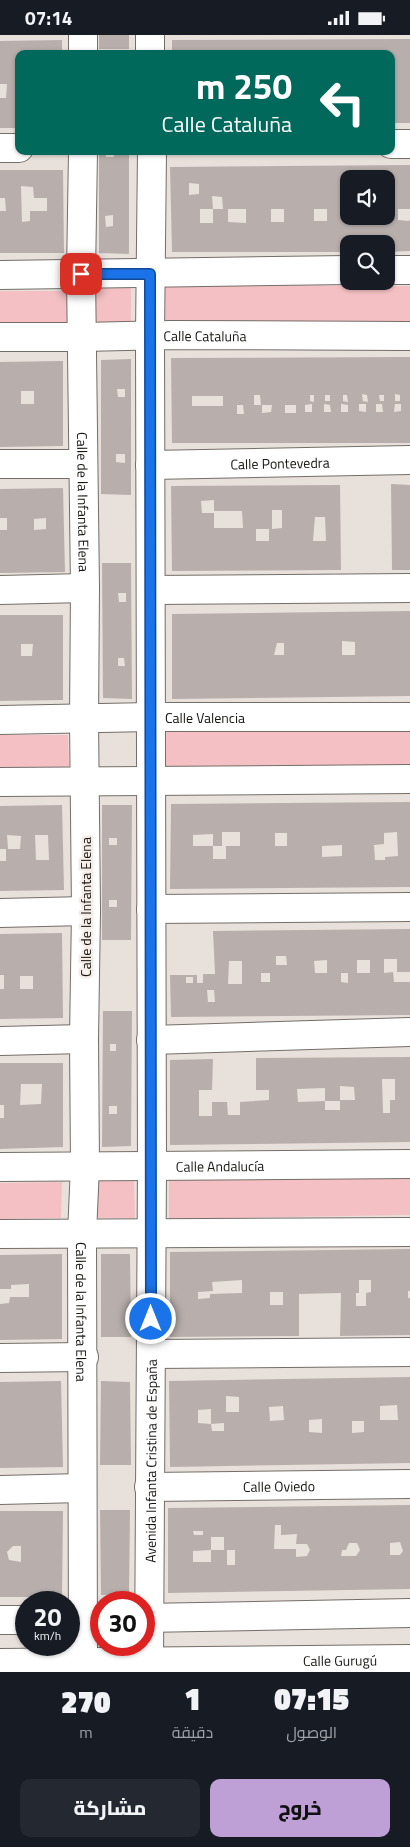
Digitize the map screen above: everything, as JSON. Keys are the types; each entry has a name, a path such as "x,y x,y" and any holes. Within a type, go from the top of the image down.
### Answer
{"street":[{"path":"83,35 83,50"},
{"path":"150,35 150,50"},
{"path":"395,144 410,143"},
{"path":"0,148 15,148"},
{"name":"Calle de la Infanta Elena","path":"82,155 82,464 85,588 84,782 86,911 85,1166 82,1234 84,1357 82,1488 83,1662"},
{"name":"Avenida Infanta Cristina de España","path":"147,1591 152,1167 150,590 152,155"},
{"path":"395,270 410,269"},
{"path":"0,275 340,271"},
{"name":"Calle Cataluña","path":"0,337 150,335 410,336"},
{"name":"Calle Pontevedra","path":"150,465 410,460"},
{"path":"0,465 82,464"},
{"path":"0,590 85,588"},
{"path":"150,590 410,588"},
{"name":"Calle Valencia","path":"0,720 151,717 410,717"},
{"path":"0,782 410,779"},
{"path":"151,909 410,907"},
{"path":"0,913 86,911"},
{"path":"151,1040 410,1032"},
{"path":"0,1041 84,1039"},
{"name":"Calle Andalucía","path":"0,1167 410,1163"},
{"path":"0,1234 410,1232"},
{"path":"151,1354 410,1352"},
{"path":"0,1358 84,1357"},
{"name":"Calle Oviedo","path":"149,1487 410,1484"},
{"path":"0,1490 82,1488"},
{"path":"155,1618 410,1613"},
{"path":"0,1620 15,1619"},
{"name":"Avenida Infanta Cristina de España","path":"149,1656 149,1661"},
{"name":"Calle Gurugú","path":"0,1663 410,1659"}],"shaded area":[{"path":"161,285 340,286 340,290 395,290 395,286 410,286 410,323 161,325"},
{"path":"92,287 131,287 131,325 92,325"},
{"path":"0,291 69,291 70,327 0,328"},
{"path":"410,730 410,768 163,770 163,732"},
{"path":"0,735 68,735 69,770 0,771"},
{"path":"410,1177 410,1215 169,1219 169,1180"},
{"path":"134,1180 135,1218 98,1218 98,1181"},
{"path":"62,1182 61,1218 0,1219 0,1183"}],"building":[{"path":"99,35 129,35 129,49 99,49"},
{"path":"410,39 410,123 395,123 395,50 172,50 172,40"},
{"path":"62,40 62,50 15,50 15,128 0,128 0,98 6,98 7,84 0,84 0,41"},
{"path":"99,155 114,157 114,155 129,155 129,254 99,253","holes":["113,215 113,226 106,227 105,216"]},
{"path":"410,165 410,209 398,209 398,220 409,221 410,219 410,251 395,252 395,235 340,235 340,252 172,252 170,167","holes":["189,183 199,184 199,194 189,195","212,196 222,197 223,209 213,209","200,209 213,209 213,223 200,223","228,209 246,209 246,223 228,222","271,209 284,209 284,222 271,222","314,209 327,209 327,221 314,221"]},
{"path":"0,170 63,170 64,253 0,253 0,211 6,211 5,198 0,198","holes":["21,186 33,187 34,198 47,198 47,211 30,211 30,221 22,222"]},
{"path":"410,357 410,443 172,443 171,358","holes":["362,394 367,395 368,402 363,401","395,394 400,395 400,401 395,401","254,395 260,395 261,405 254,405","310,395 314,395 314,402 310,401","325,395 330,395 330,401 325,401","343,395 347,395 348,402 343,401","379,395 384,395 384,401 380,401","192,396 223,396 223,406 192,406","312,404 312,412 305,412 305,405","324,404 330,405 331,412 324,412","341,404 348,405 348,412 341,412","359,404 366,404 366,412 359,411","376,404 382,404 383,412 376,412","395,404 401,404 401,411 394,412","237,405 243,405 244,414 237,414","262,405 272,405 271,412 262,413","285,405 296,405 296,413 285,413"]},
{"path":"131,359 131,495 101,494 101,360","holes":["117,389 125,389 125,397 118,397","116,454 125,454 125,463 116,462"]},
{"path":"63,361 63,446 0,447 0,362","holes":["21,391 34,391 34,404 21,404"]},
{"path":"391,484 410,485 410,570 392,570"},
{"path":"340,485 341,570 172,571 171,486","holes":["214,500 214,511 242,511 243,528 214,528 214,513 202,513 201,501","272,510 282,510 282,528 272,529","315,517 325,517 326,541 313,541","256,529 269,529 269,541 256,541"]},
{"path":"63,488 65,572 0,573 0,530 7,530 7,518 0,518 0,489","holes":["46,518 46,529 34,530 34,519"]},
{"path":"102,563 131,563 132,699 103,698","holes":["118,593 126,593 126,602 119,602","118,658 124,658 125,666 118,666"]},
{"path":"410,611 410,696 172,699 172,614","holes":["342,641 355,642 355,655 342,655","277,643 284,643 284,655 274,655"]},
{"path":"0,615 63,615 63,700 0,701","holes":["21,644 33,644 32,656 21,656"]},
{"path":"410,802 410,887 170,889 171,804","holes":["222,832 240,832 240,846 226,846 226,859 213,859 213,846 222,846","397,832 398,856 385,857 385,860 375,860 374,845 384,844 384,833","275,833 287,833 287,846 275,846","213,834 213,846 193,846 193,835","342,845 342,856 322,857 322,846"]},
{"path":"62,805 64,890 0,891 0,861 6,861 6,849 0,849 0,806","holes":["7,835 21,836 20,849 8,849","35,835 48,835 49,860 36,860"]},
{"path":"102,805 132,805 131,940 102,940","holes":["109,838 117,838 117,845 109,845","109,900 117,900 117,907 109,907"]},
{"path":"410,929 410,972 397,972 397,959 384,959 384,973 393,972 394,982 410,982 410,1015 171,1017 170,975 197,975 197,983 203,983 203,974 215,974 213,931","holes":["276,956 286,956 287,965 276,965","327,960 327,973 315,973 314,961","357,960 370,960 370,973 357,973","229,961 242,961 242,984 228,984","261,973 270,973 270,982 261,982","341,973 348,973 348,983 341,982","186,977 193,977 193,983 186,983","207,990 214,990 215,1002 208,1002"]},
{"path":"62,933 63,1018 0,1019 0,989 4,989 4,975 0,975 0,934","holes":["20,976 33,976 33,989 20,989"]},
{"path":"103,1011 132,1011 131,1146 102,1147","holes":["110,1044 116,1044 116,1051 110,1051","109,1106 117,1106 117,1114 109,1114"]},
{"path":"410,1057 410,1142 170,1145 170,1060 213,1059 212,1090 199,1090 199,1116 212,1116 212,1102 227,1102 228,1115 240,1115 240,1102 269,1100 269,1090 256,1090 256,1058","holes":["382,1079 395,1079 395,1100 390,1100 390,1113 383,1113","340,1086 354,1087 355,1100 340,1100","325,1088 325,1101 298,1102 297,1089","325,1101 340,1101 340,1110 325,1110"]},
{"path":"0,1063 63,1063 63,1147 0,1149 0,1118 4,1118 4,1105 0,1105","holes":["21,1084 42,1084 41,1104 20,1105"]},
{"path":"410,1249 410,1291 408,1291 408,1298 410,1298 410,1335 340,1336 341,1293 299,1294 299,1336 170,1337 170,1252","holes":["242,1280 242,1293 210,1294 210,1298 198,1299 198,1292 213,1291 212,1282","359,1280 371,1280 371,1292 366,1293 366,1306 356,1306 356,1293 359,1293","270,1292 283,1292 283,1305 270,1305"]},
{"path":"62,1254 62,1339 0,1340 0,1304 9,1303 10,1297 29,1297 29,1284 11,1285 11,1289 0,1289 0,1255"},
{"path":"101,1254 130,1254 131,1337 101,1337"},
{"path":"410,1377 410,1463 170,1467 169,1381","holes":["226,1396 239,1397 239,1412 226,1412","397,1405 398,1420 380,1420 380,1406","283,1406 284,1420 270,1421 269,1407","211,1409 211,1424 198,1423 198,1410","322,1419 322,1433 309,1432 309,1420","352,1421 364,1421 364,1432 352,1433","224,1423 224,1431 212,1431 211,1424"]},
{"path":"61,1381 63,1467 0,1468 0,1382"},
{"path":"101,1381 130,1382 131,1465 100,1465"},
{"path":"410,1505 410,1589 168,1593 168,1508","holes":["275,1525 281,1525 281,1535 297,1534 296,1544 307,1544 310,1550 307,1556 296,1557 296,1549 274,1549","193,1531 203,1531 203,1535 194,1535","211,1537 224,1537 224,1550 211,1550","400,1542 403,1551 400,1555 390,1555 390,1543","349,1543 357,1543 360,1550 356,1556 341,1556 342,1550 346,1550","211,1550 211,1562 193,1562 193,1551","227,1550 235,1550 235,1565 227,1565"]},
{"path":"100,1510 130,1510 129,1591 101,1591"},
{"path":"0,1511 63,1511 62,1591 15,1591 15,1597 0,1597","holes":["13,1546 21,1546 21,1562 9,1560 7,1552"]}],"route":[{"path":"81,274 150,274 151,1319"}]}
